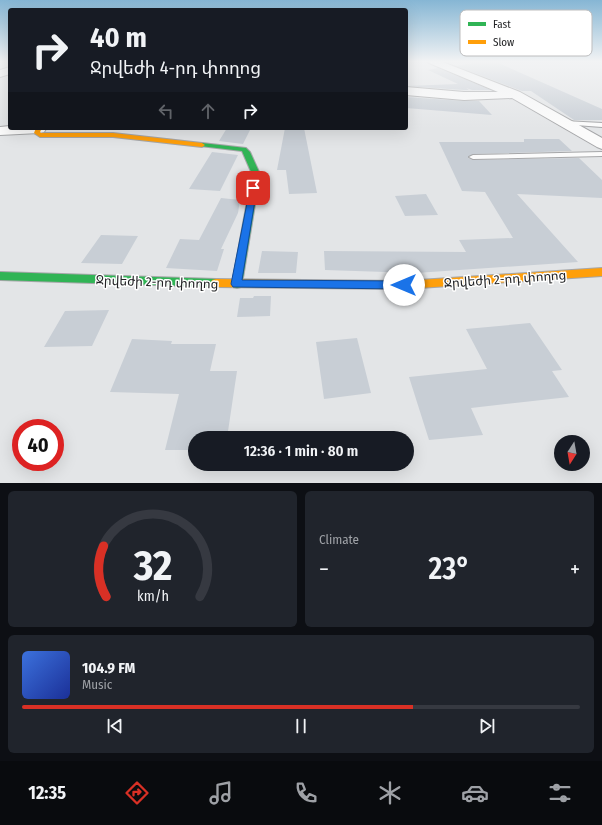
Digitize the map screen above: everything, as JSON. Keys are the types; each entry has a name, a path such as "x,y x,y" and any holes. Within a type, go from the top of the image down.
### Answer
{"street":[{"path":"488,84 516,95 564,124 602,144"},
{"path":"408,92 464,96 516,95"},
{"path":"0,131 13,130"},
{"path":"38,130 37,133 40,135 113,135 244,149 247,152 256,174 237,284"},
{"name":"Ջրվեժի 2-րդ փողոց","path":"0,276 237,284 404,285 602,272"}],"lane":[{"path":"564,124 602,124"},
{"path":"473,157 602,154"}],"building":[{"path":"475,84 491,90 472,90 466,88 469,90 464,90 408,86 408,86"},
{"path":"502,84 545,84 602,109 602,120 574,120 531,91 522,91"},
{"path":"408,97 479,101 492,115 408,108"},
{"path":"226,130 250,130 243,144 219,141"},
{"path":"285,130 304,130 317,193 289,194 286,170 277,170"},
{"path":"524,139 559,139 572,151 473,154 468,158 473,160 579,158 602,180 602,198 517,194 578,262 416,273 325,270 324,251 466,252 459,240 513,238 485,192 462,191 439,142 524,142"},
{"path":"212,152 238,155 220,191 189,189"},
{"path":"426,194 438,215 405,216 395,196"},
{"path":"221,198 240,200 238,213 221,249 224,249 217,271 166,268 180,239 199,240"},
{"path":"101,235 138,236 122,264 81,263"},
{"path":"262,251 298,252 296,273 258,273"},
{"path":"254,296 271,296 270,316 237,317 240,298 253,298"},
{"path":"109,310 92,346 44,347 65,311"},
{"path":"530,323 562,370 552,371 569,397 471,408 483,435 429,440 409,377 487,369 466,329"},
{"path":"357,338 371,393 324,399 316,342"},
{"path":"132,339 172,341 171,344 216,344 210,371 237,371 228,431 188,431 188,450 165,450 179,394 110,392"}],"traffic: fast":[{"path":"202,145 244,149 247,152 256,174 237,284"},
{"path":"0,276 216,283"}],"traffic: slow":[{"path":"38,130 37,133 40,135 113,135 202,145"},
{"path":"216,283 404,285 602,272"}],"route":[{"path":"253,188 237,284 404,285"}]}
